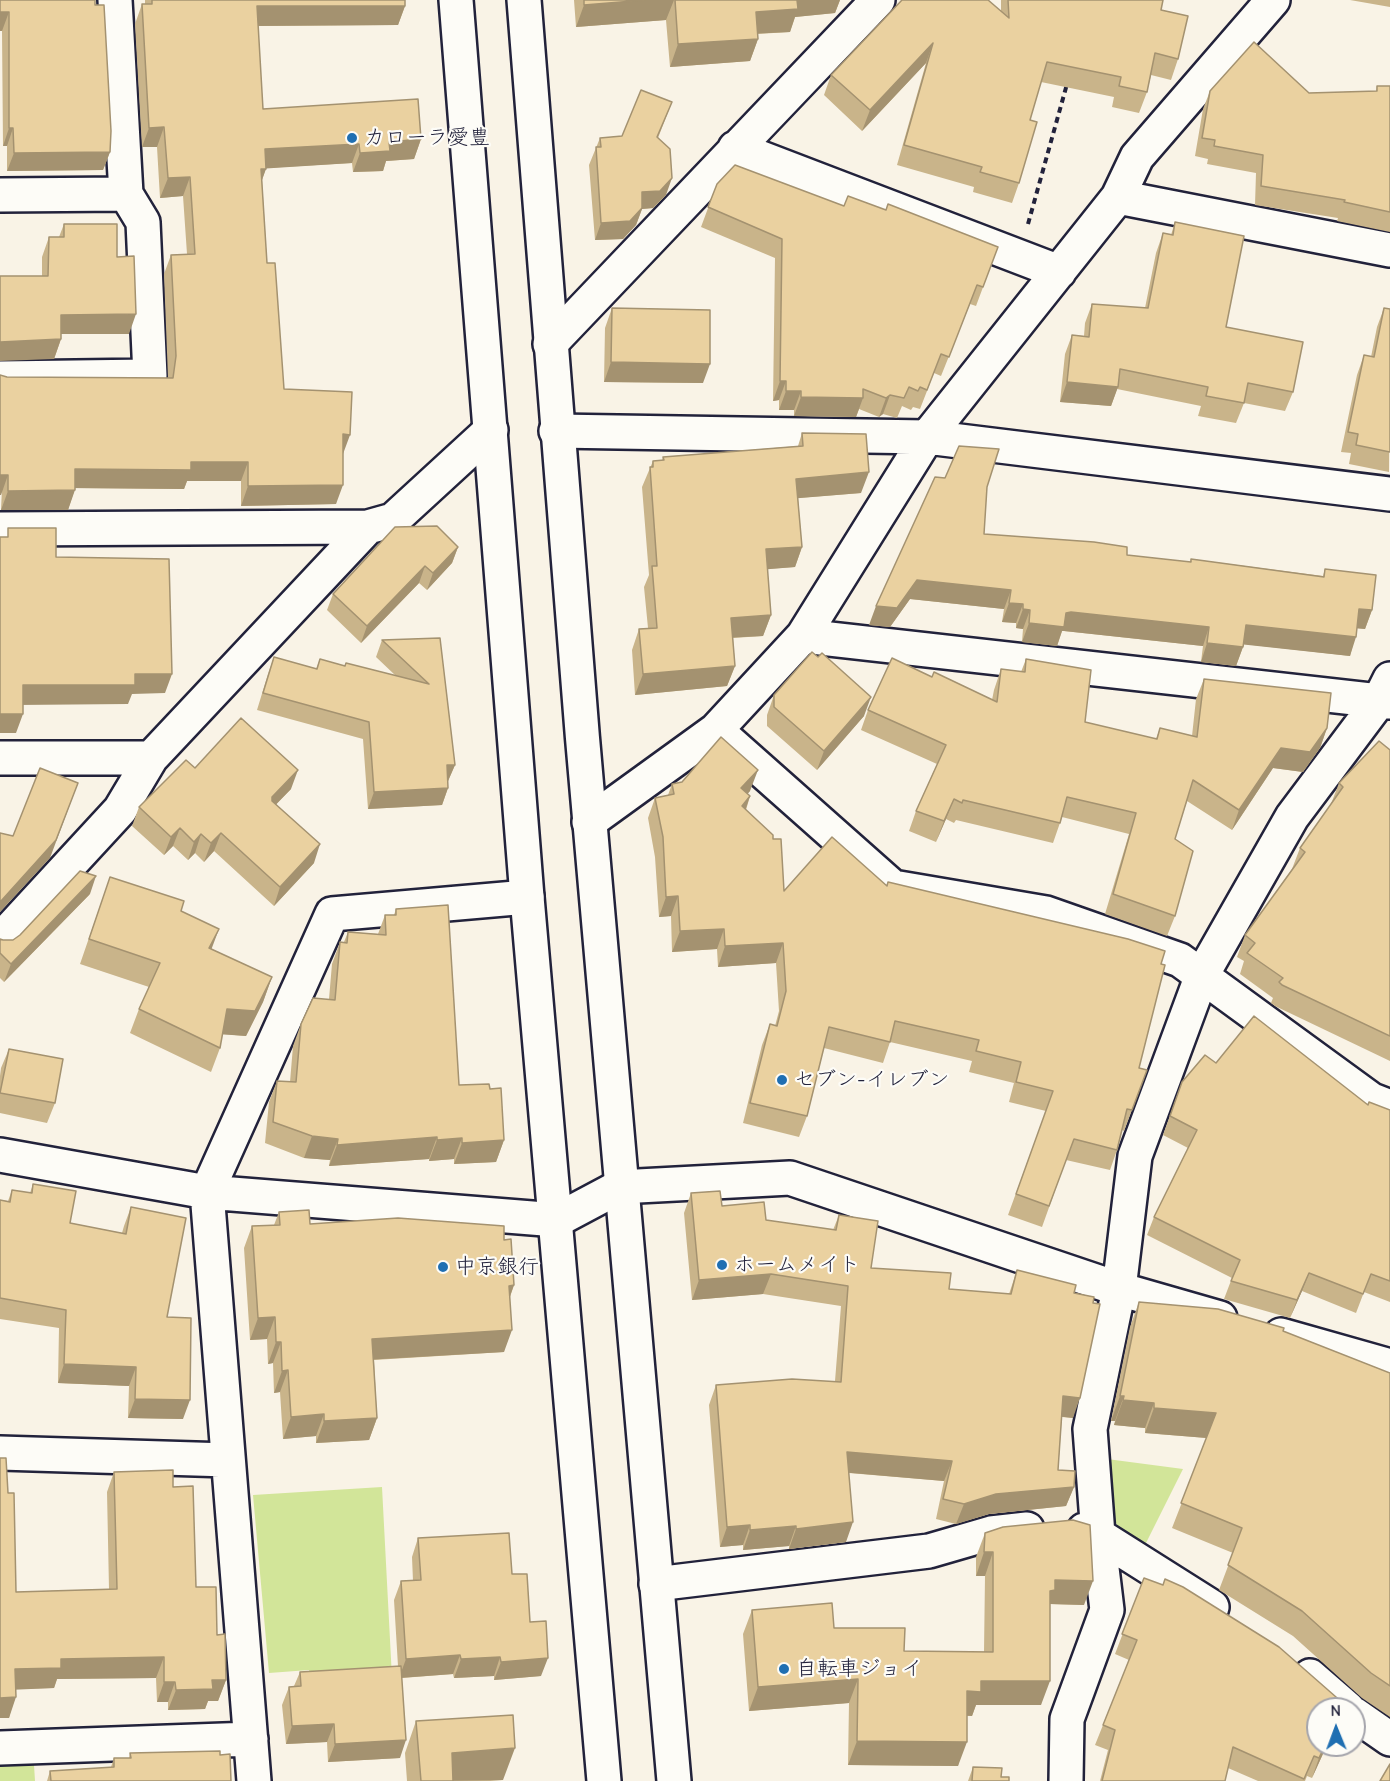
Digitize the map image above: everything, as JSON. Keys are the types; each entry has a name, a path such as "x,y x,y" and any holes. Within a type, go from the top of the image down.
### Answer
{"street":[{"path":"0,378 150,376 143,222 126,194 115,0"},
{"path":"456,0 527,897 557,1220 604,1781"},
{"path":"524,0 556,431 619,1187 674,1781"},
{"path":"550,344 878,0"},
{"path":"589,822 716,730 803,636 927,437 1118,197 1137,157 1273,0"},
{"path":"735,148 1059,272"},
{"path":"0,195 126,194"},
{"path":"1118,197 1390,250"},
{"path":"0,529 368,527 393,520 491,430"},
{"path":"556,431 927,437 1390,494"},
{"path":"0,940 120,810 152,758 368,527"},
{"path":"803,636 1386,694"},
{"path":"1066,1781 1067,1719 1107,1610 1098,1535 1090,1429 1119,1289 1135,1156 1202,975 1292,817 1386,694"},
{"path":"716,730 893,887 1046,913 1180,960 1372,1100 1390,1107"},
{"path":"0,758 152,758"},
{"path":"254,1781 207,1192 332,914 527,897"},
{"path":"0,1155 207,1192 557,1220 619,1187 790,1178 1119,1289 1390,1366"},
{"path":"0,1453 228,1460"},
{"path":"656,1584 929,1551 991,1533 1067,1526 1098,1535 1234,1621"},
{"path":"1291,1659 1334,1697"},
{"path":"1366,1722 1390,1739"},
{"path":"0,1748 251,1739"}],"path":[{"path":"1018,256 1068,78"}],"green space":[{"path":"1107,1459 1183,1469 1143,1549 1121,1531 1111,1511"},
{"path":"382,1487 392,1678 311,1685 309,1670 269,1673 253,1495"},
{"path":"34,1765 35,1781 0,1781 0,1766"}],"building":[{"path":"0,0 95,0 95,5 104,5 111,131 110,152 14,153 13,128 9,128 9,12 0,12"},
{"path":"152,0 405,0 405,6 257,6 263,109 418,99 421,139 389,142 390,151 360,153 359,144 265,149 266,169 261,169 267,263 275,263 284,389 352,392 350,435 343,434 343,485 248,486 248,462 191,462 191,470 75,469 75,490 8,491 8,475 0,475 0,375 7,377 173,378 176,356 171,255 195,254 190,177 168,178 164,127 149,128 142,4 152,4"},
{"path":"584,0 645,0 584,5"},
{"path":"675,0 797,0 798,9 756,12 758,39 678,44"},
{"path":"902,0 988,0 1009,18 1008,0 1163,0 1161,10 1188,16 1178,59 1155,53 1147,92 1119,86 1121,77 1047,62 1030,120 1037,122 1019,183 980,172 982,167 904,145 933,43 870,110 831,75"},
{"path":"1254,42 1309,93 1377,91 1377,86 1390,86 1390,212 1344,202 1345,200 1261,186 1263,155 1214,146 1215,140 1202,138 1210,91"},
{"path":"641,90 672,102 657,137 670,149 672,178 660,191 642,192 642,208 630,221 601,223 596,147 601,147 600,138 622,136"},
{"path":"735,165 844,206 848,196 886,210 888,204 998,247 983,287 977,285 949,357 941,354 927,390 920,387 918,391 909,387 904,398 890,395 886,398 863,389 863,398 801,397 801,391 786,391 786,381 780,381 782,239 708,207 717,184"},
{"path":"1175,222 1244,236 1226,327 1303,342 1293,392 1248,383 1244,403 1206,396 1208,387 1120,369 1118,387 1067,382 1072,335 1089,337 1092,304 1148,308 1163,233 1173,235"},
{"path":"64,224 117,224 117,257 134,256 136,314 61,315 61,339 0,342 0,276 48,276 49,237 64,237"},
{"path":"612,308 710,310 710,364 611,362"},
{"path":"1384,308 1390,309 1390,452 1356,445 1358,434 1348,432 1364,355 1374,357"},
{"path":"802,433 866,434 869,472 796,479 802,547 766,549 771,615 731,618 735,666 643,674 639,629 657,628 652,566 657,566 650,467 653,467 653,461 664,460 663,457 803,446"},
{"path":"959,446 999,449 987,487 984,534 1094,542 1127,547 1127,555 1191,562 1191,559 1324,577 1325,569 1376,575 1372,610 1359,609 1356,637 1246,625 1243,647 1207,643 1209,627 1071,612 1066,613 1064,627 1029,623 1030,610 1023,609 1023,604 1009,603 1011,590 917,580 897,608 876,606 935,477 945,478"},
{"path":"437,526 458,547 433,573 425,566 367,626 333,594 395,527"},
{"path":"8,528 56,528 56,557 169,559 172,674 135,674 135,685 23,685 23,714 0,714 0,537 8,537"},
{"path":"440,638 455,765 447,765 448,788 374,792 369,722 263,693 274,657 317,669 320,659 345,666 346,663 429,684 382,640"},
{"path":"812,652 818,657 822,653 871,697 824,751 774,707 774,695"},
{"path":"892,658 932,677 934,672 997,702 1001,669 1025,672 1026,659 1091,670 1085,722 1157,739 1160,728 1197,737 1204,679 1331,693 1327,728 1310,752 1281,748 1239,810 1193,780 1175,839 1193,851 1175,916 1113,894 1136,813 1067,797 1060,823 963,800 962,803 954,799 944,821 916,811 946,745 868,710"},
{"path":"241,718 298,770 272,797 272,801 320,844 280,887 221,833 211,843 201,834 194,842 180,828 171,837 139,807 186,760 195,768"},
{"path":"721,737 758,770 741,788 750,796 742,806 773,835 773,839 781,839 784,891 832,837 887,886 888,882 1128,939 1165,951 1161,964 1165,965 1139,1068 1147,1070 1132,1110 1127,1109 1117,1150 1074,1139 1049,1206 1016,1194 1053,1091 1016,1082 1021,1062 976,1051 979,1040 895,1021 890,1042 829,1027 807,1116 750,1103 770,1024 777,1026 786,991 783,943 725,946 724,929 680,931 678,896 666,897 663,837 655,798 674,794 672,784 682,782"},
{"path":"1379,741 1390,750 1390,1036 1282,985 1279,982 1283,978 1247,953 1255,943 1245,935 1305,852 1300,848 1343,787 1339,783"},
{"path":"40,768 78,783 56,840 0,902 0,833 13,836"},
{"path":"80,871 96,876 11,964 0,953 0,939 13,940 20,935"},
{"path":"110,877 184,901 181,911 219,929 209,948 272,977 255,1011 227,1009 220,1048 139,1009 160,963 89,939"},
{"path":"448,905 459,1085 489,1084 490,1089 501,1088 504,1140 462,1143 462,1138 437,1140 437,1137 337,1145 338,1139 312,1136 273,1122 277,1081 296,1082 301,1024 313,998 335,1000 340,942 347,943 348,932 386,935 385,915 396,915 396,909"},
{"path":"1254,1016 1368,1105 1369,1102 1390,1110 1390,1281 1371,1274 1363,1294 1309,1273 1297,1300 1231,1281 1240,1260 1154,1217 1197,1130 1170,1116 1182,1082 1205,1055 1216,1063"},
{"path":"9,1049 63,1059 55,1103 0,1093"},
{"path":"33,1184 76,1191 70,1223 126,1234 131,1207 186,1218 167,1317 191,1318 190,1400 135,1399 136,1367 64,1364 66,1310 0,1298 0,1200 10,1202 12,1190 32,1193"},
{"path":"720,1191 722,1206 764,1202 766,1220 836,1230 839,1215 878,1221 871,1268 951,1273 949,1289 1011,1294 1017,1270 1076,1285 1074,1293 1094,1297 1093,1303 1100,1304 1080,1398 1063,1396 1058,1470 1075,1471 1074,1487 996,1494 964,1504 943,1499 952,1461 847,1452 853,1522 796,1529 796,1526 750,1530 750,1525 727,1527 716,1385 792,1379 841,1382 848,1286 771,1274 699,1280 691,1193"},
{"path":"309,1210 310,1224 398,1218 504,1226 504,1240 511,1239 514,1285 509,1286 512,1330 372,1339 377,1418 324,1421 324,1414 291,1417 288,1370 282,1371 281,1342 276,1342 275,1317 258,1318 252,1226 280,1225 279,1212"},
{"path":"1139,1302 1218,1309 1284,1328 1283,1331 1390,1373 1390,1686 1371,1673 1302,1611 1228,1565 1242,1528 1181,1503 1216,1413 1154,1408 1154,1403 1123,1400 1124,1396 1120,1396"},
{"path":"0,1458 6,1458 8,1493 14,1493 16,1592 117,1589 114,1472 173,1470 173,1487 193,1486 196,1587 216,1587 217,1635 225,1634 226,1680 212,1680 213,1689 176,1690 175,1682 164,1682 164,1657 61,1659 61,1668 15,1669 16,1697 0,1698"},
{"path":"1073,1520 1090,1525 1093,1581 1055,1580 1055,1590 1050,1591 1050,1681 981,1681 981,1692 967,1691 967,1742 857,1741 858,1679 758,1687 752,1610 832,1603 834,1628 905,1628 904,1651 993,1652 993,1552 984,1552 985,1533 1003,1527"},
{"path":"509,1533 512,1574 527,1574 530,1622 546,1621 548,1658 501,1662 500,1657 461,1659 460,1655 406,1659 401,1581 421,1580 418,1538"},
{"path":"1144,1578 1163,1585 1165,1579 1183,1587 1279,1647 1336,1697 1306,1697 1306,1757 1314,1757 1304,1779 1233,1747 1225,1781 1102,1781 1115,1730 1103,1725 1137,1640 1122,1634"},
{"path":"401,1666 406,1740 335,1744 334,1724 292,1726 289,1687 301,1686 300,1672"},
{"path":"513,1715 515,1748 452,1753 453,1781 421,1781 416,1721"},
{"path":"220,1751 220,1755 230,1754 231,1781 51,1781 50,1771 114,1767 114,1758 131,1758 130,1753"},
{"path":"1390,1764 1390,1781 1380,1781"},
{"path":"973,1767 1002,1768 1001,1777 1009,1777 1009,1781 972,1781"}],"place":[{"name":"カローラ愛豊","path":"352,138"},
{"name":"セブン-イレブン","path":"782,1080"},
{"name":"ホームメイト","path":"722,1265"},
{"name":"中京銀行","path":"443,1267"},
{"name":"自転車ジョイ","path":"784,1669"}]}
